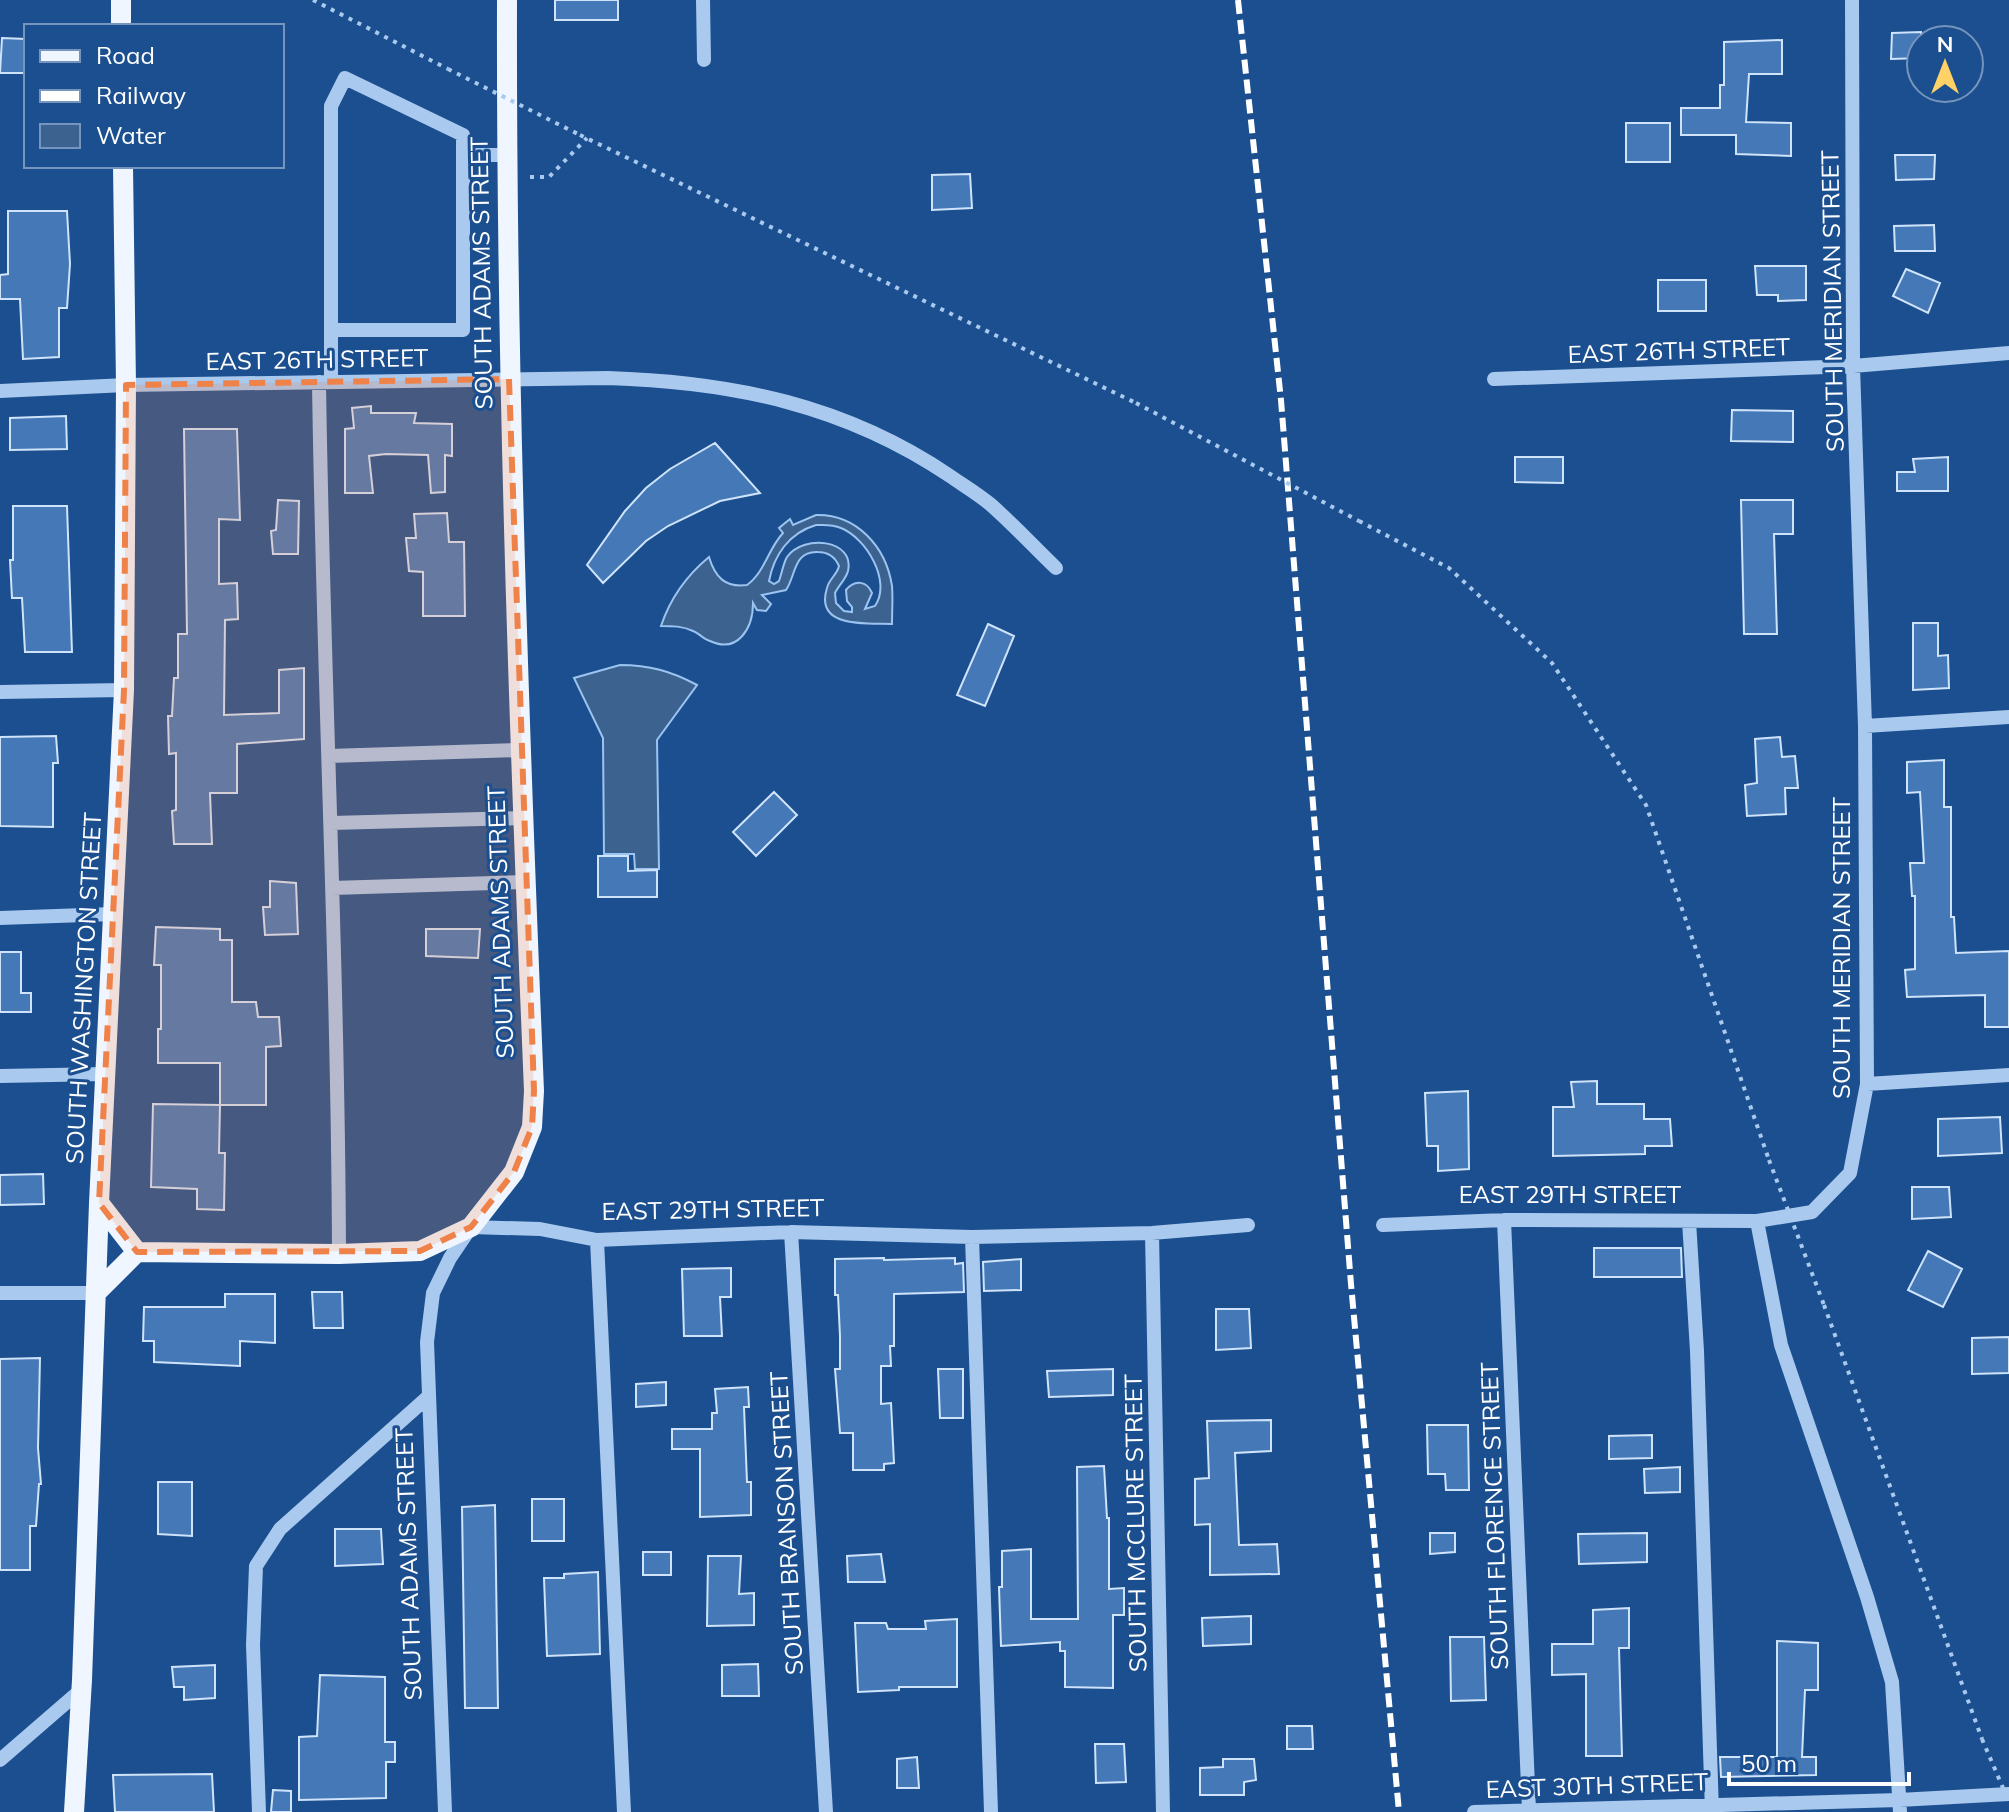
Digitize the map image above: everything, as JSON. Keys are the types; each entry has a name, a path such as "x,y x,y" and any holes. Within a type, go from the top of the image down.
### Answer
{"main road":[{"path":"121,0 121,24"},
{"name":"SOUTH ADAMS STREET","path":"471,1227 514,1172 532,1127 534,1091 509,379 507,0"},
{"name":"SOUTH WASHINGTON STREET","path":"74,1812 82,1689 99,1203 124,690 126,385 123,168"},
{"path":"96,1293 137,1252 99,1203"},
{"name":"EAST 29TH STREET","path":"137,1252 339,1254 420,1251 471,1227"}],"street":[{"path":"703,0 704,60"},
{"name":"SOUTH MERIDIAN STREET","path":"1757,1221 1812,1212 1850,1173 1867,1084 1865,726 1853,366 1852,0"},
{"path":"331,330 463,330 463,135 345,78 331,106 331,330 325,382 339,1254"},
{"path":"463,155 506,155"},
{"name":"EAST 26TH STREET","path":"1494,379 1853,366 2009,353"},
{"name":"EAST 26TH STREET","path":"0,391 126,385 509,379 668,380 733,389 800,404 862,426 923,458 989,503 1056,568"},
{"path":"0,692 124,690"},
{"path":"1865,726 2009,717"},
{"path":"329,756 520,750"},
{"path":"331,823 523,818"},
{"path":"332,888 525,882"},
{"path":"0,918 113,914"},
{"path":"0,1076 106,1074"},
{"path":"1867,1084 2009,1075"},
{"name":"EAST 29TH STREET","path":"1383,1225 1504,1220 1757,1221"},
{"name":"SOUTH FLORENCE STREET","path":"1504,1220 1529,1810"},
{"path":"1689,1221 1697,1351 1712,1808"},
{"path":"1757,1221 1781,1345 1867,1597 1892,1682 1899,1806"},
{"name":"EAST 29TH STREET","path":"471,1227 540,1229 597,1240 791,1232 972,1237 1152,1233 1248,1225"},
{"name":"SOUTH ADAMS STREET","path":"445,1812 427,1342 433,1293 450,1258 471,1227"},
{"name":"SOUTH BRANSON STREET","path":"791,1232 826,1812"},
{"name":"SOUTH MCCLURE STREET","path":"1152,1233 1163,1812"},
{"path":"972,1237 991,1812"},
{"path":"597,1240 624,1812"},
{"path":"0,1293 96,1293"},
{"path":"259,1812 253,1645 256,1566 280,1529 429,1396"},
{"path":"0,1760 82,1689"},
{"name":"EAST 30TH STREET","path":"1474,1812 1899,1806 2009,1794"}],"path":[{"path":"313,0 580,135 1136,403 1449,568 1552,663 1646,805 1769,1160 1982,1739 2009,1802"},
{"path":"549,177 587,138"}],"highlighted area":[{"path":"509,379 534,1091 532,1127 514,1172 471,1227 420,1251 137,1252 99,1203 124,690 126,385"}],"water":[{"path":"816,515 831,516 844,520 867,536 876,546 889,572 892,624 846,621 828,611 825,601 827,588 839,566 831,556 818,552 800,560 786,590 762,595 771,604 766,611 757,610 753,603 747,629 736,641 720,644 685,628 661,626 680,588 709,557 722,580 733,585 747,585 758,574 783,533 779,528 790,519 793,525","holes":["816,525 841,528 867,550 874,561 880,585 875,606 865,609 872,593 860,583 846,590 852,612 844,611 836,603 835,593 847,574 848,560 844,552 826,543 804,545 795,550 787,557 779,581 774,584 769,581 784,546 798,533"]},
{"path":"620,665 660,670 697,685 657,740 659,869 635,869 634,854 604,854 603,738 574,678"}],"building":[{"path":"555,0 618,0 618,20 555,20"},
{"path":"1892,33 1905,33 1905,59 1891,59"},
{"path":"2,38 24,39 24,73 0,73"},
{"path":"1782,40 1782,74 1749,74 1746,122 1791,123 1791,156 1736,154 1736,135 1681,135 1681,108 1720,108 1720,85 1724,85 1724,42"},
{"path":"1626,123 1670,123 1670,162 1626,162"},
{"path":"1895,155 1935,155 1934,179 1896,180"},
{"path":"970,174 972,208 932,210 932,175"},
{"path":"8,211 67,211 70,264 67,308 59,308 59,357 23,359 20,299 0,299 0,275 8,274"},
{"path":"1934,225 1935,251 1895,251 1894,226"},
{"path":"1755,266 1806,266 1806,300 1778,301 1778,295 1757,295"},
{"path":"1906,269 1940,283 1928,313 1893,296"},
{"path":"1658,280 1706,280 1706,311 1658,311"},
{"path":"371,406 371,413 416,413 414,423 452,424 452,456 445,455 445,492 431,493 428,455 386,454 369,456 373,493 345,493 345,429 354,428 352,408"},
{"path":"1732,410 1793,411 1793,442 1731,441"},
{"path":"66,416 67,449 10,450 10,418"},
{"path":"184,429 237,429 240,520 219,519 219,584 237,583 238,619 225,620 224,715 279,713 279,670 304,668 304,739 237,744 237,793 210,793 212,844 174,844 172,811 176,810 176,753 169,754 168,716 172,716 174,678 178,678 178,634 187,634"},
{"path":"715,443 760,493 720,501 668,526 646,541 603,583 587,565 625,511 646,488 670,469"},
{"path":"1515,457 1563,457 1563,483 1515,482"},
{"path":"1948,457 1948,491 1897,491 1897,472 1915,472 1913,459"},
{"path":"278,500 299,501 298,554 273,554 271,531 276,530"},
{"path":"1741,500 1793,500 1793,534 1774,534 1777,634 1744,634"},
{"path":"13,506 67,506 72,652 25,652 22,598 12,598 10,560 13,560"},
{"path":"447,513 449,542 464,542 465,616 423,616 423,572 409,571 406,538 416,538 414,514"},
{"path":"1913,623 1938,623 1938,656 1948,655 1949,688 1913,690"},
{"path":"988,624 1014,636 985,706 957,695"},
{"path":"56,736 58,763 53,763 53,827 0,826 0,737"},
{"path":"1780,737 1782,757 1795,756 1798,788 1785,788 1786,814 1747,816 1745,785 1757,783 1755,739"},
{"path":"1944,760 1944,807 1951,807 1951,917 1954,917 1956,953 2009,951 2009,1027 1985,1027 1985,995 1907,997 1905,970 1915,969 1915,896 1912,896 1910,863 1924,863 1920,792 1907,793 1907,762"},
{"path":"774,792 797,815 756,856 733,832"},
{"path":"598,856 628,856 628,871 657,870 657,897 598,897"},
{"path":"270,881 296,883 298,934 265,935 263,907 270,907"},
{"path":"156,927 220,929 220,940 232,940 232,1002 256,1002 258,1017 279,1017 281,1046 266,1047 266,1105 220,1105 220,1063 158,1063 161,965 154,965"},
{"path":"426,929 480,929 478,958 426,956"},
{"path":"0,952 21,952 21,993 31,993 31,1012 0,1012"},
{"path":"1597,1081 1597,1104 1644,1104 1644,1119 1670,1119 1672,1146 1645,1146 1645,1154 1553,1156 1553,1107 1574,1107 1571,1082"},
{"path":"1468,1091 1469,1169 1438,1171 1438,1146 1427,1146 1425,1093"},
{"path":"153,1104 220,1105 219,1153 225,1153 224,1210 197,1209 197,1189 151,1187"},
{"path":"2000,1117 2002,1153 1938,1156 1938,1119"},
{"path":"43,1174 44,1204 0,1205 0,1175"},
{"path":"1912,1187 1949,1187 1951,1217 1912,1219"},
{"path":"1594,1248 1681,1248 1682,1277 1594,1277"},
{"path":"1928,1251 1962,1269 1943,1307 1908,1290"},
{"path":"955,1258 955,1264 963,1263 964,1292 894,1294 894,1346 890,1346 891,1366 881,1366 881,1404 891,1403 894,1463 884,1464 884,1470 853,1470 853,1433 840,1433 835,1369 840,1369 840,1336 835,1259"},
{"path":"1021,1259 1021,1290 984,1291 983,1262"},
{"path":"731,1268 731,1297 720,1297 722,1336 684,1336 682,1269"},
{"path":"312,1292 342,1292 343,1328 314,1328"},
{"path":"225,1294 275,1294 275,1343 240,1341 240,1366 154,1362 154,1341 143,1341 144,1307 225,1307"},
{"path":"1216,1309 1249,1309 1251,1348 1216,1350"},
{"path":"2009,1337 2009,1373 1972,1374 1972,1338"},
{"path":"40,1358 38,1448 41,1484 36,1526 30,1526 30,1570 0,1570 0,1359"},
{"path":"938,1369 963,1369 963,1418 940,1418"},
{"path":"1113,1369 1113,1395 1049,1397 1047,1371"},
{"path":"666,1382 666,1405 636,1407 636,1384"},
{"path":"748,1387 749,1407 744,1407 751,1515 700,1517 700,1449 672,1449 672,1429 712,1429 712,1413 717,1413 715,1389"},
{"path":"1271,1420 1271,1451 1235,1453 1239,1545 1277,1544 1279,1574 1210,1575 1210,1524 1195,1525 1195,1479 1209,1478 1207,1421"},
{"path":"1427,1425 1468,1425 1469,1490 1446,1490 1445,1474 1428,1474"},
{"path":"1652,1435 1652,1458 1609,1459 1609,1436"},
{"path":"1104,1466 1109,1518 1109,1589 1124,1588 1124,1615 1113,1615 1113,1688 1065,1687 1065,1651 1060,1651 1060,1642 1001,1646 999,1587 1002,1587 1002,1551 1031,1549 1031,1619 1078,1619 1077,1467"},
{"path":"1680,1467 1680,1492 1645,1493 1644,1469"},
{"path":"158,1482 192,1482 192,1536 158,1534"},
{"path":"532,1499 564,1499 564,1541 532,1541"},
{"path":"495,1505 498,1708 465,1708 462,1507"},
{"path":"335,1529 381,1529 383,1564 335,1566"},
{"path":"1430,1533 1455,1533 1455,1552 1430,1554"},
{"path":"1647,1533 1647,1562 1579,1564 1578,1534"},
{"path":"643,1552 671,1552 671,1575 643,1575"},
{"path":"881,1554 885,1582 848,1582 847,1556"},
{"path":"708,1556 741,1556 739,1594 754,1593 754,1625 707,1626"},
{"path":"598,1572 600,1654 547,1656 544,1578"},
{"path":"1629,1608 1629,1648 1619,1648 1622,1756 1586,1756 1586,1674 1552,1675 1552,1644 1593,1644 1593,1610"},
{"path":"1251,1616 1251,1644 1203,1646 1202,1618"},
{"path":"957,1619 957,1687 899,1687 899,1690 858,1692 855,1623 886,1623 888,1629 926,1629 925,1621"},
{"path":"1450,1637 1484,1637 1486,1700 1451,1701"},
{"path":"1777,1641 1818,1643 1818,1690 1805,1690 1802,1757 1816,1757 1816,1775 1721,1777 1720,1757 1777,1757"},
{"path":"758,1664 759,1696 722,1696 722,1665"},
{"path":"215,1665 215,1698 184,1700 184,1687 174,1687 172,1667"},
{"path":"320,1675 385,1677 385,1742 395,1742 395,1762 386,1762 386,1798 299,1800 299,1737 317,1736"},
{"path":"1287,1726 1312,1726 1313,1749 1287,1749"},
{"path":"1095,1744 1124,1744 1126,1782 1096,1783"},
{"path":"917,1757 919,1788 897,1788 897,1759"},
{"path":"1223,1759 1254,1759 1256,1780 1244,1782 1244,1795 1200,1795 1200,1768 1223,1767"},
{"path":"212,1774 214,1812 115,1812 113,1775"},
{"path":"273,1790 291,1791 291,1812 271,1812"}],"railway":[{"path":"1238,0 1281,400 1351,1284 1399,1812"}]}
